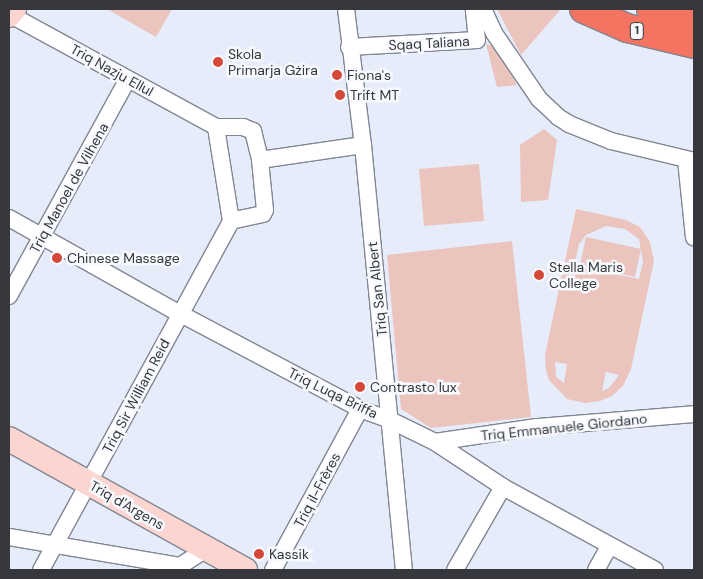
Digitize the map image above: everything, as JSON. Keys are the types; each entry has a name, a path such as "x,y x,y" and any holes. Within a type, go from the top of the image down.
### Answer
{"highway":[{"name":"1","path":"584,9 627,28 694,44"},
{"name":"1","path":"651,9 681,18 694,18"}],"main road":[{"name":"Triq d'Argens","path":"9,439 245,570"}],"street":[{"name":"Triq San Albert","path":"346,9 349,47 363,145 404,570"},
{"name":"Sqaq Taliana","path":"349,47 477,40 474,9"},
{"path":"483,9 494,32 539,98 558,117 569,124 611,141 690,161 694,238"},
{"name":"Triq Nazju Ellul","path":"10,13 216,127"},
{"name":"Triq Manoel de Vilhena","path":"9,296 128,79"},
{"path":"216,127 243,127 253,132 260,160 265,210 263,214 231,221 216,127"},
{"path":"260,160 363,145"},
{"name":"Triq Luqa Briffa","path":"9,218 180,314 360,409 390,420 434,442 503,487 609,547 655,570"},
{"name":"Triq Sir William Reid","path":"41,570 231,221"},
{"name":"Triq il-Frères","path":"274,570 360,409"},
{"name":"Triq Emmanuele Giordano","path":"434,442 537,427 694,414"},
{"path":"455,570 503,487"},
{"path":"9,537 180,566 206,549"},
{"path":"596,570 609,547"}],"shaded area":[{"path":"107,9 172,9 156,37"},
{"path":"497,9 561,9 521,55"},
{"path":"486,44 496,47 517,85 497,87"},
{"path":"544,129 557,140 548,200 521,202 520,145"},
{"path":"479,164 484,221 424,226 419,169"},
{"path":"576,209 626,220 640,227 650,242 654,261 631,369 623,386 612,396 600,401 585,403 567,399 549,380 546,371 545,355","holes":["606,226 625,229 639,239 643,262 639,279 574,266 579,244 586,235","555,362 567,364 564,383 556,377","606,372 619,375 609,388 602,391"]},
{"path":"586,237 641,249 635,277 580,265"},
{"path":"512,241 531,417 431,428 401,409 387,255"}],"place":[{"name":"Skola Primarja Gżira","path":"218,62"},
{"name":"Fiona's","path":"337,75"},
{"name":"Trift MT","path":"340,95"},
{"name":"Chinese Massage","path":"57,258"},
{"name":"Stella Maris College","path":"539,275"},
{"name":"Contrasto lux","path":"360,387"},
{"name":"Kassik","path":"259,554"}]}
